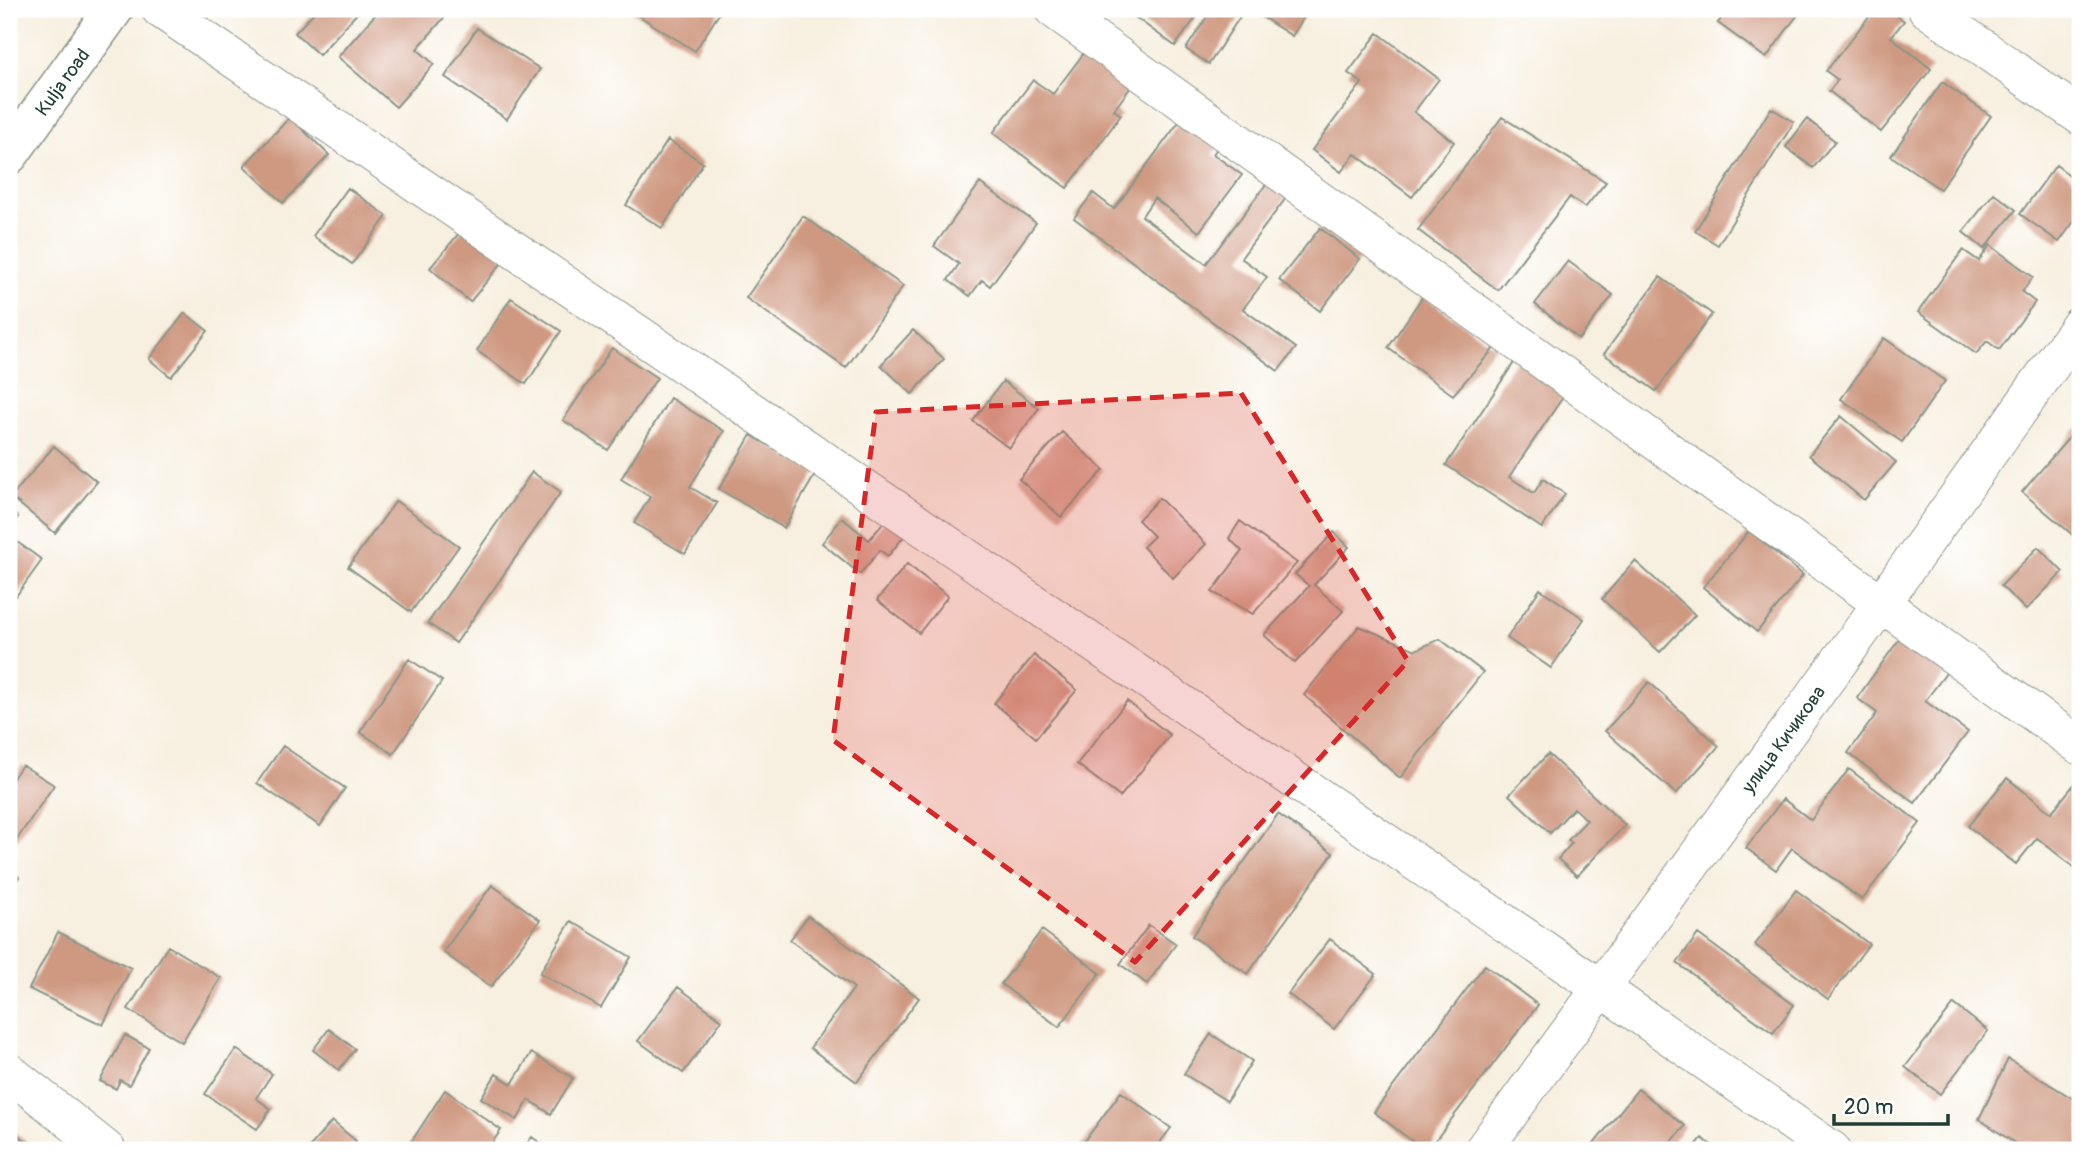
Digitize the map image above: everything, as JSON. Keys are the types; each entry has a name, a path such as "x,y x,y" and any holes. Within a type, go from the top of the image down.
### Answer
{"main road":[{"name":"Kulja road","path":"9,155 114,9"}],"street":[{"path":"160,9 1602,989 1832,1150"},
{"path":"1053,9 2080,746"},
{"path":"1927,9 2080,116"},
{"name":"улица Кичикова","path":"1483,1150 1881,604 2080,325"},
{"path":"9,1072 107,1150"}],"highlighted area":[{"path":"1241,393 1408,661 1135,962 833,740 876,412"}],"building":[{"path":"317,9 361,9 319,55 295,33"},
{"path":"380,9 446,9 449,12 417,49 434,64 396,107 338,57"},
{"path":"628,9 722,9 695,51"},
{"path":"1124,9 1202,9 1175,46"},
{"path":"1212,9 1245,9 1209,64 1186,49"},
{"path":"1250,9 1309,9 1292,36"},
{"path":"1728,9 1802,9 1766,58 1718,23"},
{"path":"1875,9 1889,9 1904,21 1891,37 1931,69 1881,132 1829,91 1838,80 1826,71"},
{"path":"477,28 540,69 507,119 445,77"},
{"path":"1378,33 1439,79 1414,112 1454,142 1412,197 1355,154 1341,172 1312,150 1362,83 1348,73"},
{"path":"1090,45 1136,80 1114,110 1121,115 1067,188 993,133 1033,80 1053,94"},
{"path":"1942,82 1991,116 1940,189 1891,156"},
{"path":"1771,108 1794,122 1718,245 1695,231"},
{"path":"1188,110 1225,138 1213,154 1242,175 1199,232 1154,198 1142,216 1206,264 1273,175 1292,190 1241,258 1267,277 1243,309 1296,348 1278,371 1074,218 1093,193 1114,209"},
{"path":"290,117 329,155 283,203 244,166"},
{"path":"1502,117 1606,182 1585,208 1570,197 1498,290 1418,230"},
{"path":"1807,119 1835,141 1813,168 1786,147"},
{"path":"668,140 703,163 662,228 626,205"},
{"path":"2056,165 2080,183 2080,213 2059,242 2020,214"},
{"path":"980,183 1036,223 990,286 982,280 970,296 948,280 959,264 934,246"},
{"path":"348,188 387,216 352,264 313,236"},
{"path":"1994,193 2016,210 1984,249 1963,232"},
{"path":"803,216 903,286 846,368 746,298"},
{"path":"465,226 505,259 470,302 430,268"},
{"path":"1320,228 1360,259 1320,311 1279,280"},
{"path":"1990,245 2033,277 2022,292 2035,302 1999,350 1987,341 1976,354 1918,312 1963,250 1979,261"},
{"path":"1568,261 1613,295 1579,339 1535,304"},
{"path":"1660,277 1712,314 1656,391 1604,354"},
{"path":"1423,296 1495,347 1453,395 1388,348"},
{"path":"511,298 561,331 526,384 477,351"},
{"path":"185,313 208,331 171,377 149,359"},
{"path":"913,330 944,359 912,394 881,365"},
{"path":"1884,338 1945,381 1902,442 1841,399"},
{"path":"612,348 657,378 608,450 563,420"},
{"path":"1521,352 1571,385 1509,477 1534,493 1543,479 1565,494 1542,528 1446,465"},
{"path":"1003,381 1039,408 1009,448 973,421"},
{"path":"670,398 724,431 690,487 717,503 685,554 634,523 650,497 621,479"},
{"path":"1841,416 1896,462 1864,500 1809,455"},
{"path":"2078,427 2080,428 2080,541 2022,492"},
{"path":"1062,432 1104,470 1061,517 1019,479"},
{"path":"751,435 816,473 784,528 719,489"},
{"path":"54,446 97,482 55,533 11,497"},
{"path":"532,472 561,492 456,643 428,623"},
{"path":"1159,498 1206,544 1173,578 1143,547 1154,536 1138,520"},
{"path":"396,501 459,546 411,612 348,567"},
{"path":"9,510 18,517 9,529"},
{"path":"891,514 910,529 888,556 880,550 860,574 822,543 842,518 869,540"},
{"path":"1240,521 1297,563 1253,614 1212,592 1242,551 1229,538"},
{"path":"1749,531 1803,575 1757,632 1703,587"},
{"path":"1334,532 1349,547 1314,585 1343,611 1295,663 1264,635 1309,586 1295,574"},
{"path":"9,536 42,560 9,606"},
{"path":"2038,547 2063,572 2026,610 2001,586"},
{"path":"1635,561 1695,615 1660,652 1602,599"},
{"path":"907,564 948,596 919,633 877,600"},
{"path":"1540,589 1584,619 1551,668 1507,638"},
{"path":"1359,626 1416,650 1440,639 1483,672 1400,778 1304,695"},
{"path":"1906,630 1953,664 1925,701 1968,732 1915,803 1848,753 1877,713 1857,698"},
{"path":"1034,655 1077,690 1036,738 994,703"},
{"path":"409,659 442,681 393,754 360,732"},
{"path":"1649,682 1719,746 1676,794 1605,731"},
{"path":"1127,701 1170,735 1120,797 1077,764"},
{"path":"283,746 345,788 320,826 257,783"},
{"path":"1548,754 1625,825 1577,876 1558,859 1572,843 1568,840 1587,820 1574,808 1550,833 1509,795"},
{"path":"22,765 54,785 13,845 9,842 9,784"},
{"path":"1849,769 1920,823 1862,900 1792,848 1776,870 1746,848 1783,799 1811,820"},
{"path":"2080,777 2080,872 2037,838 2016,864 1968,826 2007,778 2051,813"},
{"path":"1278,814 1333,853 1248,974 1192,936"},
{"path":"9,870 19,877 9,893"},
{"path":"492,885 540,920 491,987 443,952"},
{"path":"1796,890 1869,944 1828,999 1755,945"},
{"path":"808,916 919,998 857,1082 810,1048 854,988 790,940"},
{"path":"571,921 631,957 601,1008 540,973"},
{"path":"1149,925 1176,944 1147,984 1120,964"},
{"path":"1042,930 1100,973 1059,1027 1001,984"},
{"path":"58,932 131,968 103,1025 29,989"},
{"path":"1698,934 1794,1005 1773,1033 1677,963"},
{"path":"1330,939 1376,974 1334,1029 1288,994"},
{"path":"168,946 221,978 182,1042 128,1009"},
{"path":"1485,965 1538,1005 1428,1150 1424,1150 1374,1112"},
{"path":"678,987 722,1020 683,1073 638,1041"},
{"path":"1954,1004 1988,1031 1940,1094 1905,1067"},
{"path":"329,1029 355,1049 339,1070 313,1050"},
{"path":"1211,1034 1252,1061 1227,1101 1184,1074"},
{"path":"125,1035 149,1048 129,1085 120,1080 116,1089 100,1081"},
{"path":"236,1049 272,1074 256,1098 271,1109 257,1129 205,1094"},
{"path":"531,1053 573,1078 551,1114 529,1100 517,1120 481,1098 496,1074 512,1084"},
{"path":"2008,1059 2080,1103 2080,1150 2025,1150 1979,1119"},
{"path":"1638,1089 1685,1126 1665,1150 1589,1150"},
{"path":"445,1090 501,1130 487,1150 406,1150"},
{"path":"1121,1092 1171,1128 1154,1150 1078,1150"},
{"path":"332,1121 356,1141 348,1150 307,1150"},
{"path":"9,1128 38,1150 9,1150"},
{"path":"532,1137 550,1150 522,1150"},
{"path":"1702,1138 1718,1150 1692,1150"}]}
